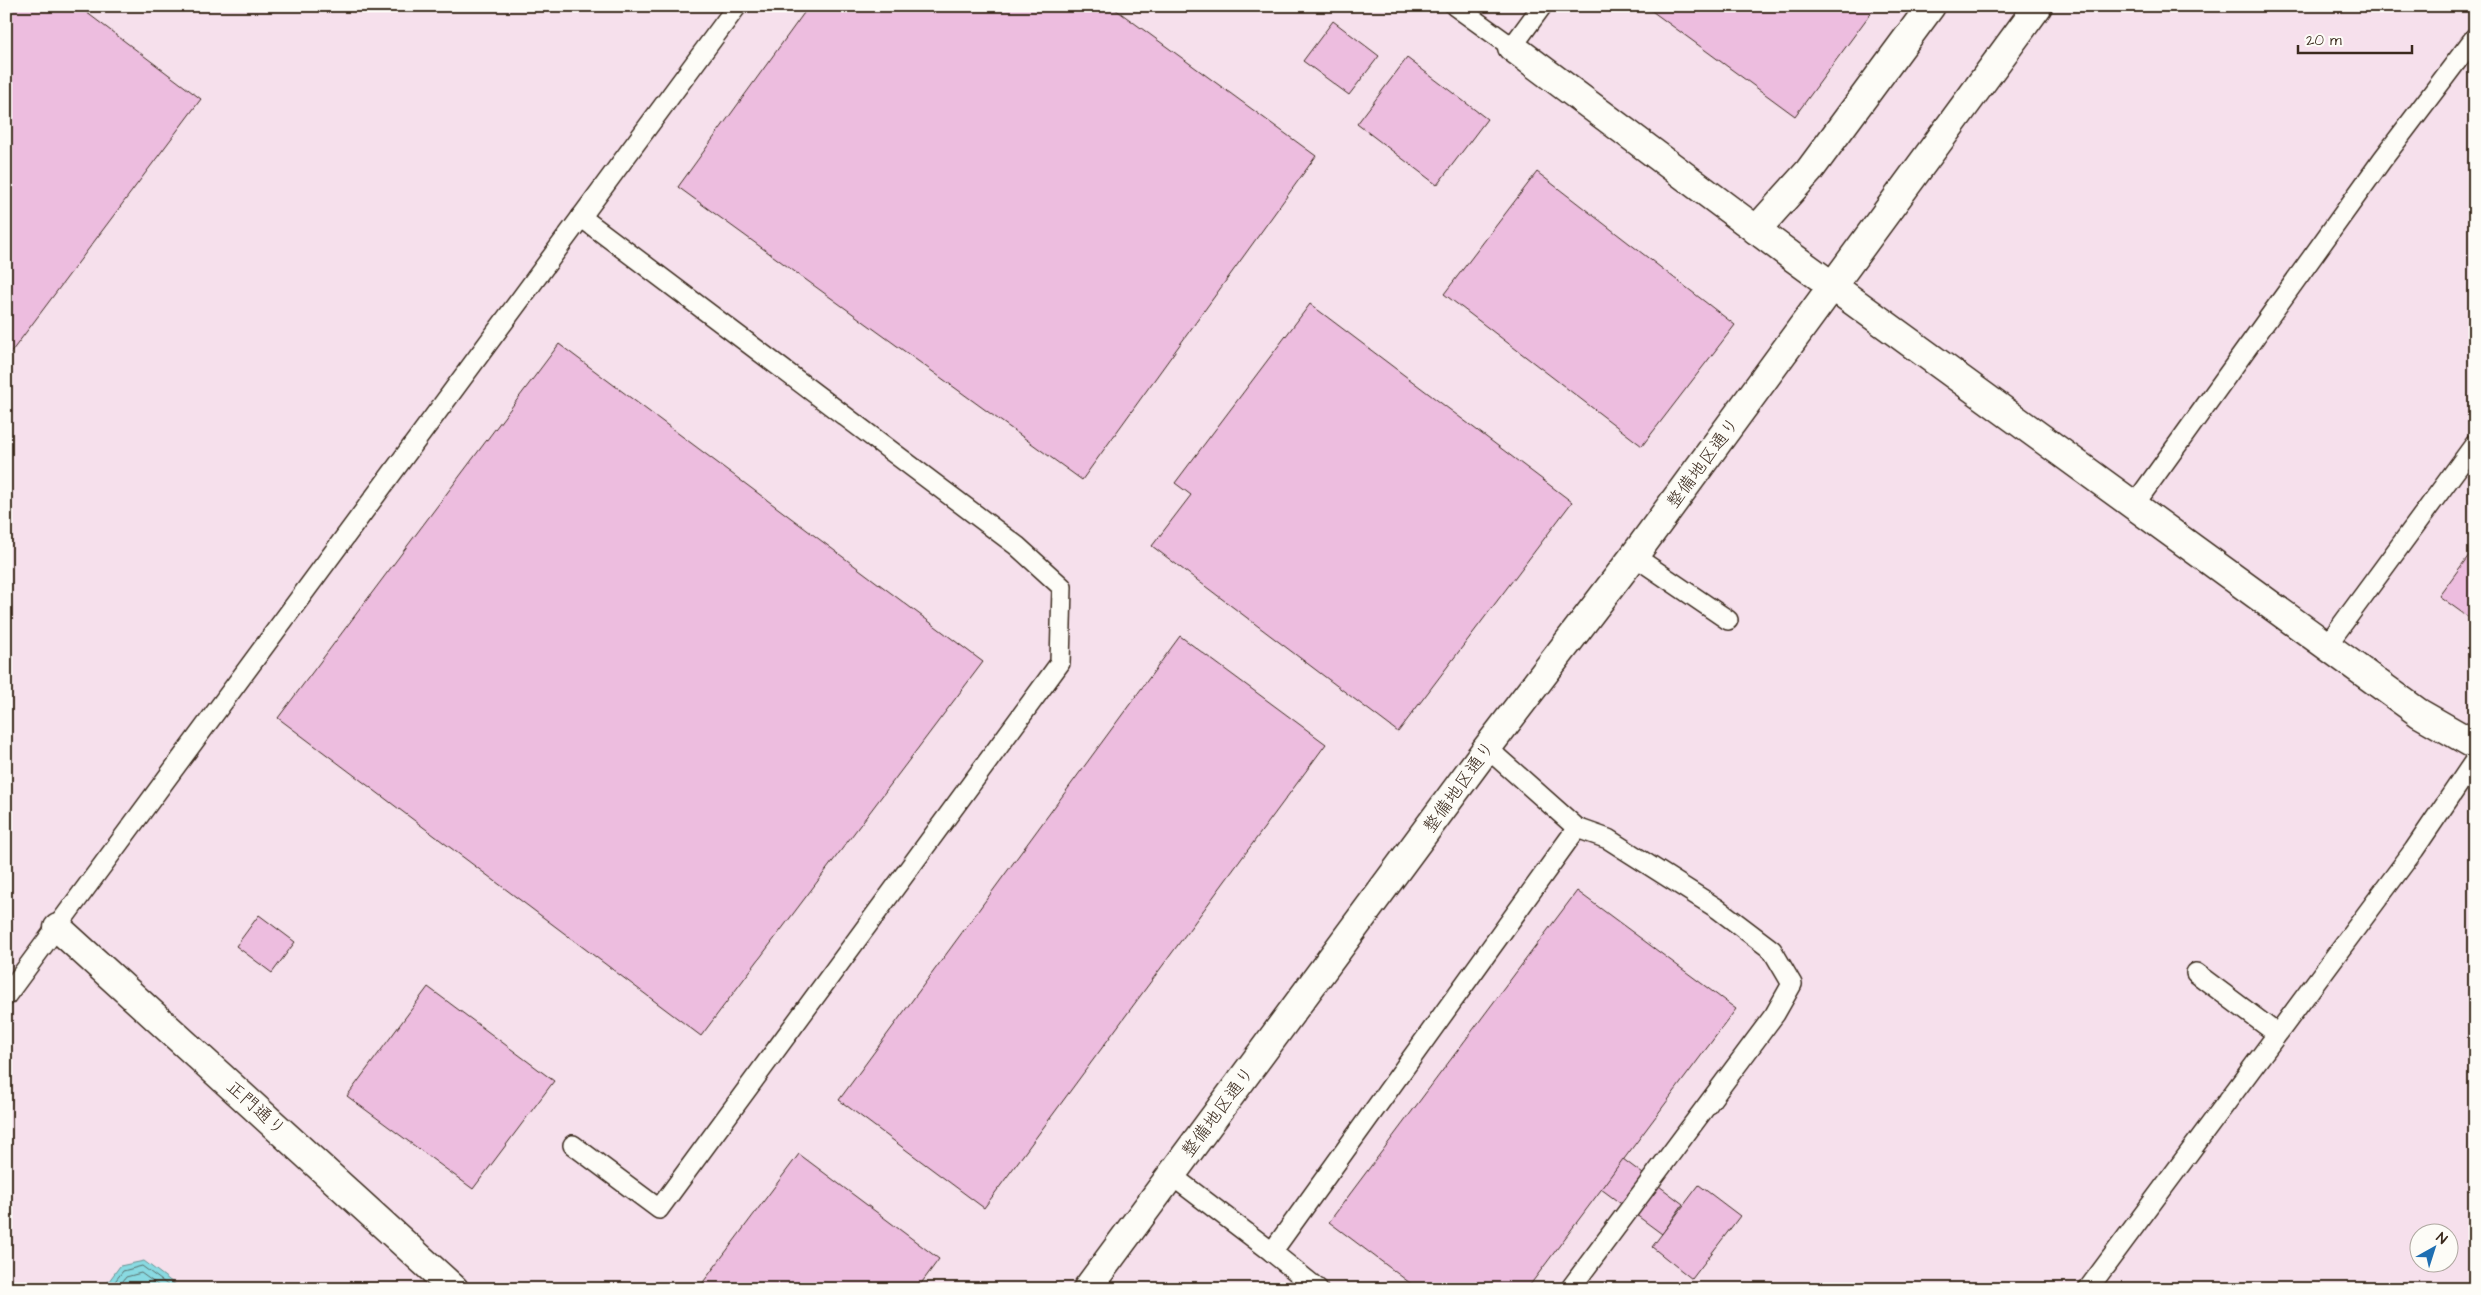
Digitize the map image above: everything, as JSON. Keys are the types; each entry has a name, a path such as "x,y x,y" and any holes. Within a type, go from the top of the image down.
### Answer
{"street":[{"path":"1756,230 1809,171 1931,6"},
{"name":"整備地区通り","path":"1087,1289 1487,748 1634,556 2038,6"},
{"path":"1512,47 1756,230 2419,713 2475,745"},
{"name":"正門通り","path":"58,928 454,1289"}],"lane":[{"path":"6,996 737,6"},
{"path":"1455,6 1512,47 1542,6"},
{"path":"2134,505 2359,192 2475,36"},
{"path":"573,1145 659,1209 1060,663 1062,587 1017,546 581,217"},
{"path":"2327,645 2475,444"},
{"path":"1634,556 1728,620"},
{"path":"1487,748 1578,828 1608,839 1718,909 1772,950 1792,984 1775,1014 1570,1289"},
{"path":"2088,1289 2276,1033 2414,850 2475,760"},
{"path":"1272,1252 1578,828"},
{"path":"2196,974 2276,1033"},
{"path":"1171,1175 1318,1289"}],"shaded area":[{"path":"6,6 2475,6 2475,1289 6,1289"}],"water":[{"path":"144,1261 181,1289 103,1289 120,1266"}],"building":[{"path":"6,6 78,6 201,99 6,359"},
{"path":"809,6 1111,6 1316,156 1082,480 678,187"},
{"path":"1645,6 1876,6 1795,116"},
{"path":"1333,21 1379,56 1349,95 1303,61"},
{"path":"1407,58 1487,119 1437,185 1357,124"},
{"path":"1537,172 1735,325 1642,446 1444,294"},
{"path":"1310,304 1572,502 1398,732 1152,546 1191,495 1175,483"},
{"path":"559,344 983,662 701,1036 278,718"},
{"path":"2475,547 2475,622 2439,596"},
{"path":"1180,636 1326,744 984,1208 839,1100"},
{"path":"1577,891 1736,1009 1527,1289 1418,1289 1329,1222"},
{"path":"259,915 295,942 272,973 236,946"},
{"path":"428,987 554,1081 473,1189 347,1096"},
{"path":"799,1154 939,1259 917,1289 698,1289"},
{"path":"1623,1159 1683,1204 1662,1234 1601,1189"},
{"path":"1699,1185 1740,1216 1692,1279 1652,1247"}]}
